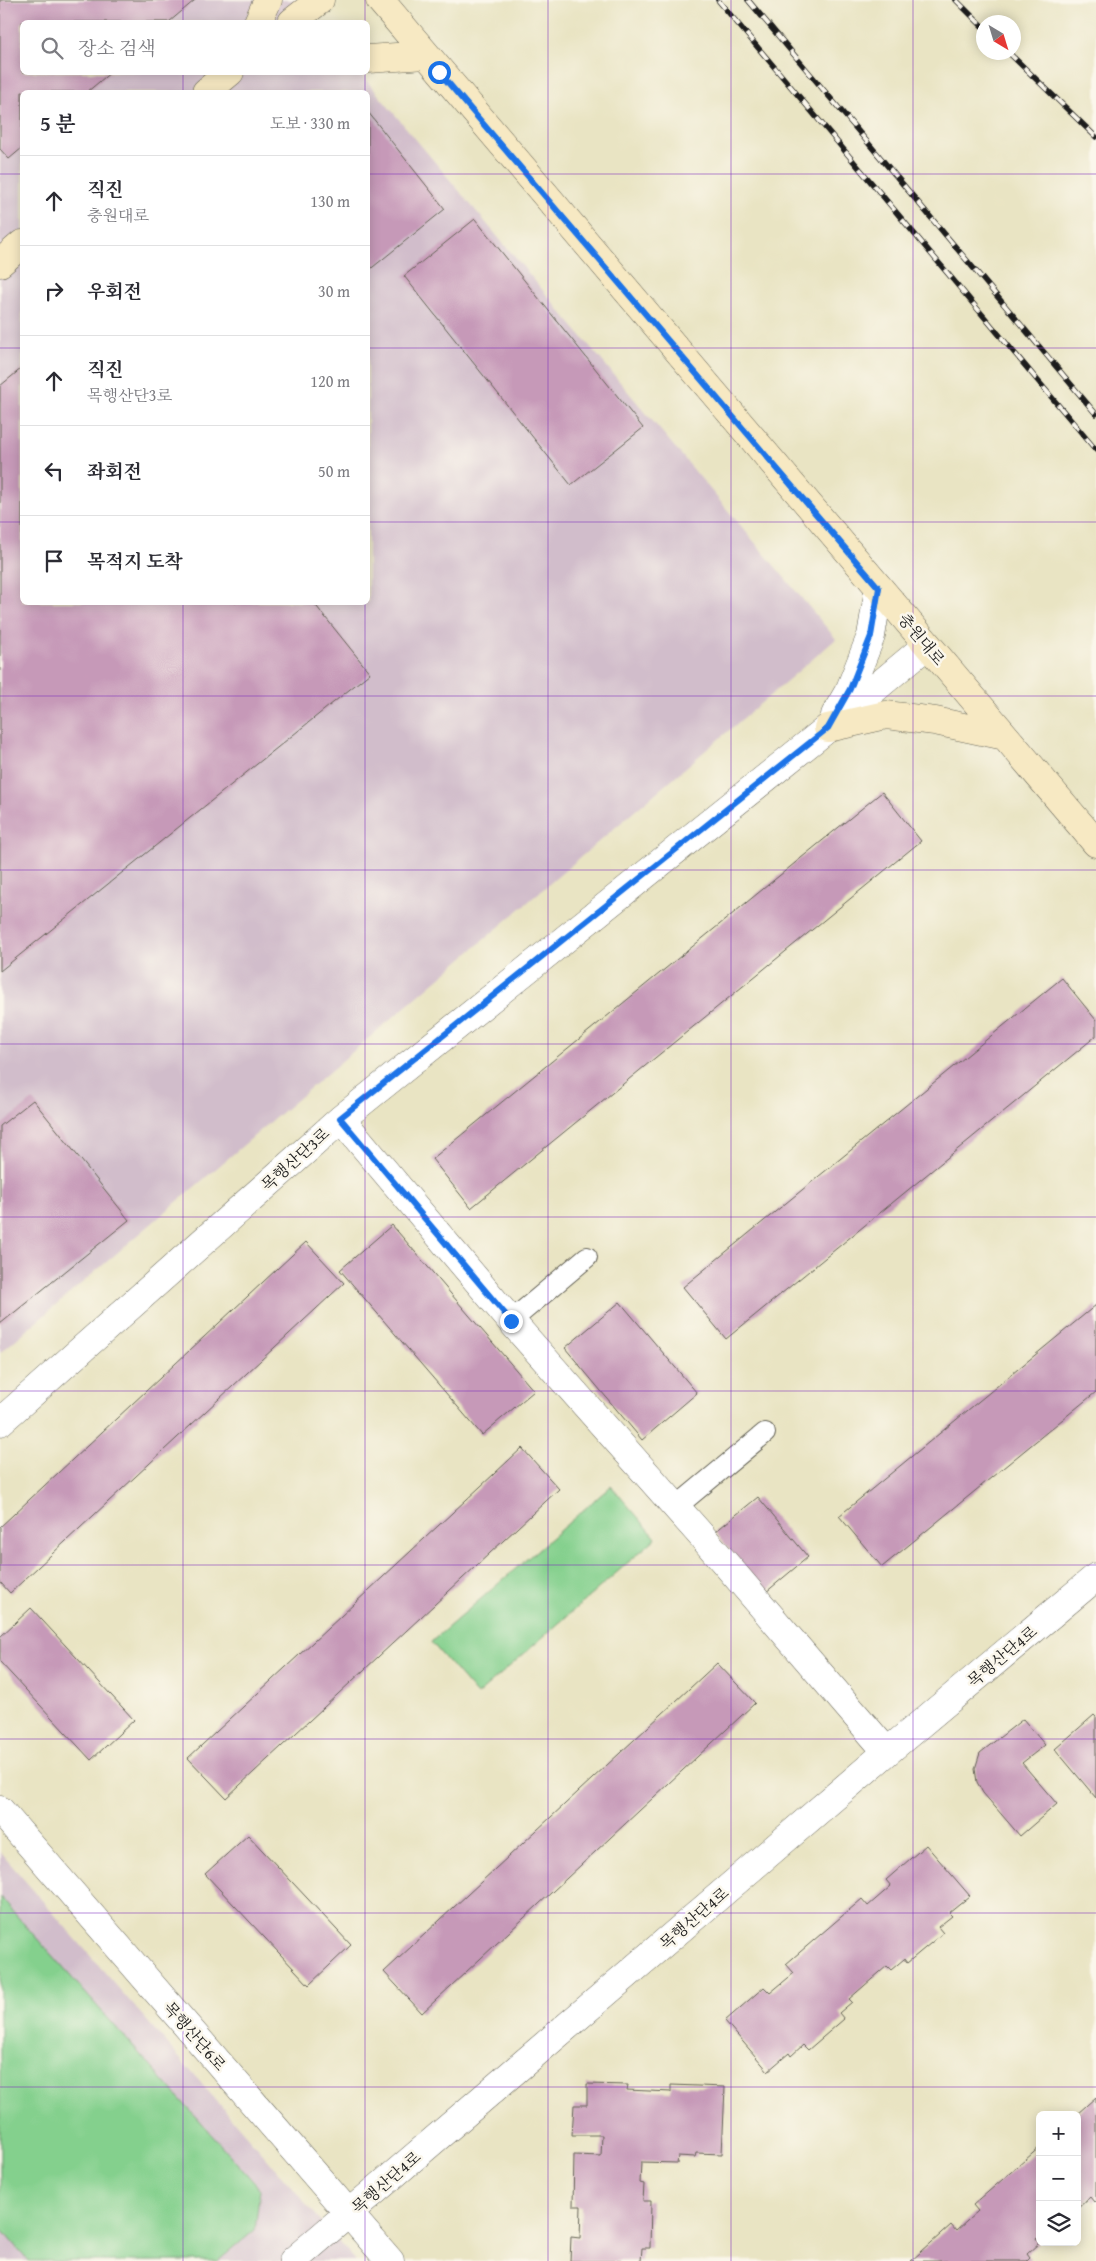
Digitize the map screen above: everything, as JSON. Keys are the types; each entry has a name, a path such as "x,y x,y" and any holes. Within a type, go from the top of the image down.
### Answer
{"street":[{"path":"259,20 268,0"},
{"path":"295,20 320,0"},
{"name":"충원대로","path":"380,0 1096,844"},
{"path":"370,59 425,55"},
{"path":"208,90 226,75"},
{"path":"0,263 20,246"},
{"path":"828,728 850,689 871,636 879,588"},
{"name":"목행산단3로","path":"0,1422 340,1118 828,728 927,645"},
{"path":"828,728 886,716 935,721 1005,736"},
{"path":"340,1118 511,1321 676,1506 887,1752"},
{"name":"목행산단4로","path":"293,2261 887,1752 1096,1578"},
{"name":"목행산단6로","path":"0,1810 390,2261"}],"lane":[{"path":"511,1321 587,1257"},
{"path":"676,1506 765,1434"}],"shaded area":[{"path":"0,0 299,0 316,20 20,20 20,75 362,75 836,639 0,1353"},
{"path":"0,1852 356,2261 0,2261"}],"green space":[{"path":"611,1486 656,1538 477,1695 431,1642"},
{"path":"0,1897 260,2189 255,2230 218,2261 28,2261 0,2228"}],"building":[{"path":"0,0 195,0 171,20 20,20 20,75 107,75 89,90 20,90 20,150 9,159 0,149"},
{"path":"370,115 445,209 370,269"},
{"path":"475,219 643,428 571,485 404,276"},
{"path":"20,370 20,605 315,605 370,673 0,971 0,386"},
{"path":"882,792 921,841 471,1208 432,1159"},
{"path":"1062,978 1096,1020 1096,1036 726,1339 683,1287"},
{"path":"33,1100 129,1220 0,1324 0,1126"},
{"path":"392,1225 534,1391 482,1435 340,1270"},
{"path":"306,1242 344,1283 10,1593 0,1582 0,1527"},
{"path":"620,1302 697,1393 642,1440 565,1348"},
{"path":"1096,1305 1096,1392 882,1567 839,1516"},
{"path":"522,1448 559,1489 226,1798 188,1758"},
{"path":"758,1497 808,1557 765,1593 715,1532"},
{"path":"31,1608 134,1720 91,1760 0,1662 0,1637"},
{"path":"717,1663 755,1703 422,2013 384,1972"},
{"path":"1094,1715 1096,1717 1096,1798 1055,1749"},
{"path":"1023,1719 1045,1745 1022,1763 1057,1804 1020,1836 983,1793 977,1782 975,1769 980,1753"},
{"path":"248,1835 351,1945 309,1985 205,1874"},
{"path":"926,1845 970,1896 949,1913 952,1916 938,1927 943,1933 907,1963 904,1959 891,1970 887,1966 849,1999 852,2002 839,2013 844,2019 808,2050 803,2045 791,2056 789,2053 768,2071 725,2021 764,1987 770,1993 794,1973 786,1964 862,1899 868,1906 891,1886 886,1880"},
{"path":"587,2084 628,2085 627,2090 671,2092 671,2085 725,2087 722,2154 696,2153 695,2157 678,2156 677,2163 641,2162 640,2183 644,2184 643,2201 651,2201 650,2248 642,2248 641,2261 570,2261 571,2237 580,2238 581,2206 573,2206 574,2155 601,2156 602,2135 572,2135 574,2105 587,2105"},
{"path":"1096,2097 1096,2200 1094,2202 1090,2197 1081,2205 1081,2111"},
{"path":"1036,2150 1036,2246 1027,2254 1030,2258 1027,2261 911,2261 951,2225 956,2231 978,2211 973,2205"}],"railway":[{"path":"718,0 1096,450"},
{"path":"748,0 1096,414"},
{"path":"956,0 976,20"},
{"path":"1016,60 1096,137"}],"route":[{"path":"439,72 879,588 871,636 850,689 828,728 340,1118 511,1321"}]}
